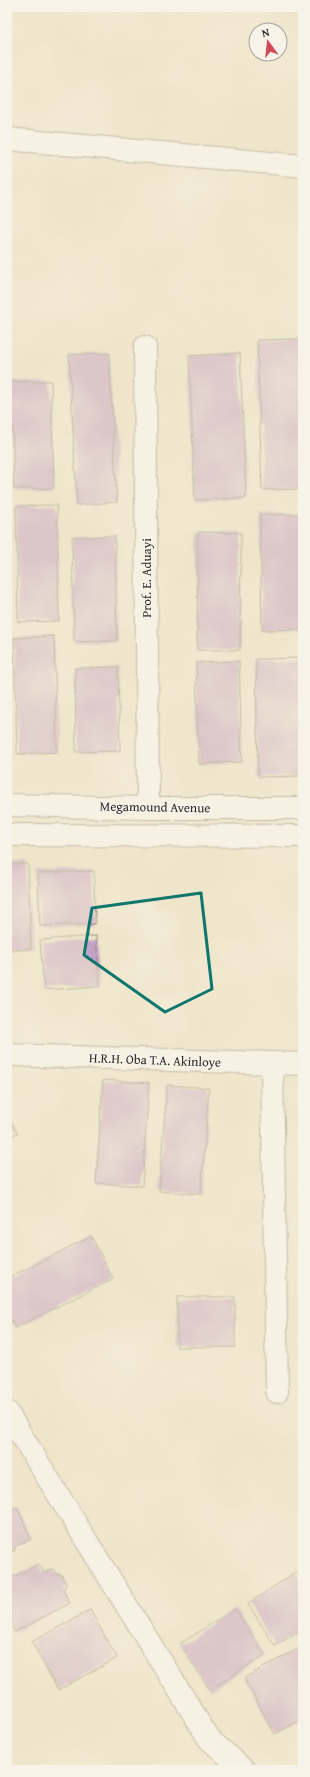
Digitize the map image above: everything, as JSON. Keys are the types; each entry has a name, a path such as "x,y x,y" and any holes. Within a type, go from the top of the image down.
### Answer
{"street":[{"path":"7,138 303,166"},
{"name":"Prof. E. Aduayi","path":"145,347 148,808"},
{"name":"Megamound Avenue","path":"7,805 148,808 303,808"},
{"path":"7,835 303,836"},
{"name":"H.R.H. Oba T.A. Akinloye","path":"7,1055 303,1064"},
{"path":"272,1063 277,1392"},
{"path":"7,1412 209,1739 244,1770"}],"highlighted area":[{"path":"201,893 212,989 165,1012 84,955 92,908"}],"building":[{"path":"301,339 303,489 262,490 257,340"},
{"path":"109,353 117,502 77,505 69,355"},
{"path":"240,353 246,498 195,500 189,356"},
{"path":"51,381 54,488 14,489 11,382"},
{"path":"57,505 59,621 18,622 16,506"},
{"path":"303,514 303,629 262,630 260,515"},
{"path":"198,532 241,533 240,650 197,650"},
{"path":"115,536 117,641 74,642 72,537"},
{"path":"54,636 57,752 17,754 14,638"},
{"path":"303,658 303,776 258,777 256,659"},
{"path":"239,661 242,762 199,764 196,663"},
{"path":"118,667 120,751 76,752 75,668"},
{"path":"7,864 28,864 31,949 7,950"},
{"path":"94,871 95,924 40,926 38,873"},
{"path":"96,936 100,986 44,990 40,940"},
{"path":"103,1080 149,1083 142,1186 96,1183"},
{"path":"167,1085 209,1088 201,1194 159,1191"},
{"path":"7,1114 17,1133 7,1139"},
{"path":"91,1236 113,1279 15,1328 7,1312 7,1279"},
{"path":"177,1297 235,1297 235,1347 177,1347"},
{"path":"7,1499 11,1509 17,1507 31,1539 14,1547 15,1550 7,1554"},
{"path":"39,1564 44,1573 53,1569 56,1574 62,1575 66,1585 63,1590 70,1603 15,1632 7,1617 7,1580"},
{"path":"296,1572 303,1582 303,1628 275,1646 248,1604"},
{"path":"235,1609 265,1655 210,1690 180,1644"},
{"path":"90,1610 117,1658 58,1690 32,1642"},
{"path":"303,1646 303,1719 275,1734 244,1678"}]}
